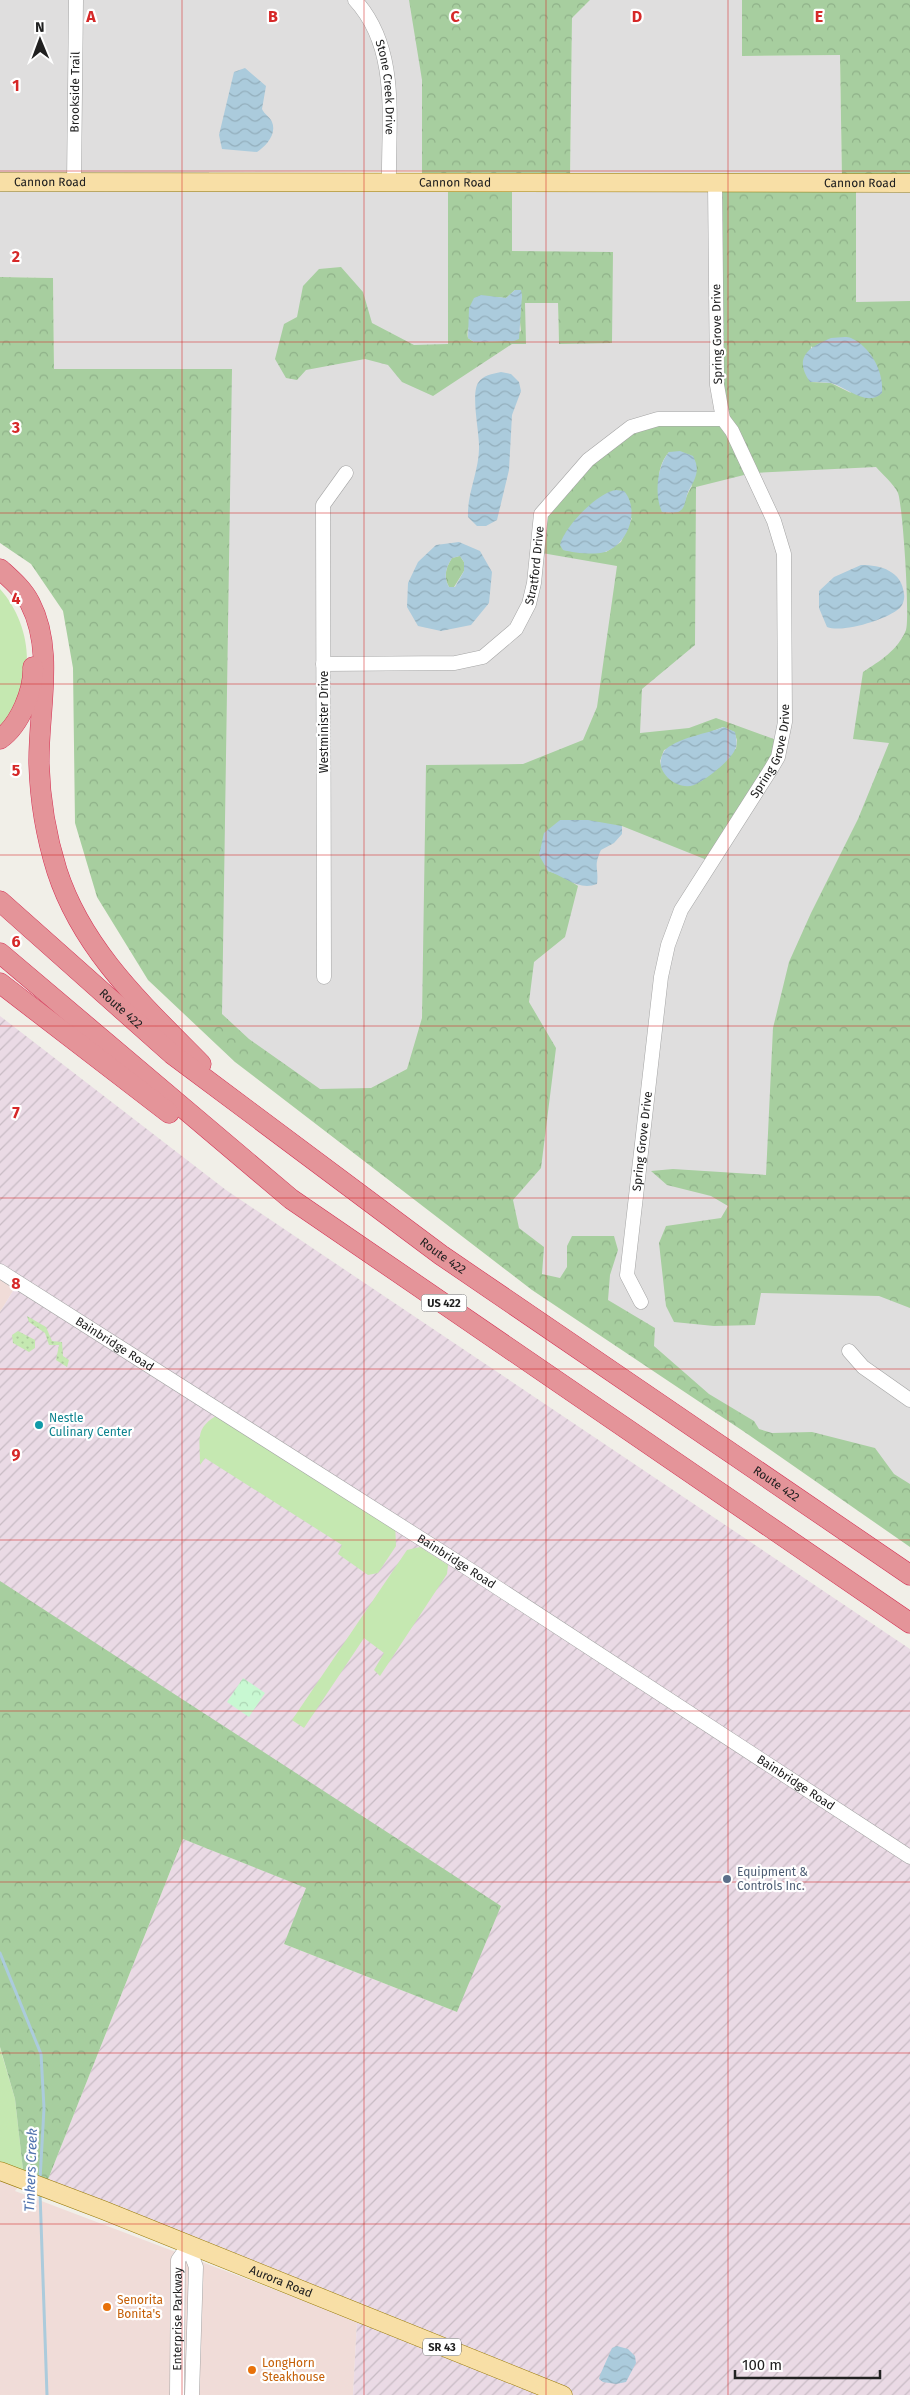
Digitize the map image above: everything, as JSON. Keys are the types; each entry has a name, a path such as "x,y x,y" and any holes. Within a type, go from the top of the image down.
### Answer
{"highway":[{"path":"0,569 17,584 38,621 43,651 39,762 45,829 58,872 73,910 118,978 201,1064 372,1204"},
{"path":"0,585 12,595 32,636 33,674 22,711 0,739"},
{"name":"Route 422","path":"0,902 172,1054 372,1204 441,1255 910,1575"},
{"name":"US 422","path":"0,953 291,1198 910,1623"},
{"path":"0,983 195,1134 291,1198"}],"main road":[{"name":"Cannon Road","path":"0,182 910,183"},
{"name":"Aurora Road","path":"0,2171 563,2395"}],"street":[{"name":"Brookside Trail","path":"74,183 76,0"},
{"name":"Stone Creek Drive","path":"355,0 374,28 386,61 388,78 389,183"},
{"name":"Spring Grove Drive","path":"642,1302 627,1275 661,977 668,945 681,910 778,757 786,722 784,554 774,521 732,431 723,419 717,385 715,183"},
{"name":"Stratford Drive","path":"324,664 455,663 483,656 516,629 529,604 534,583 541,514 588,460 631,427 658,419 723,419"},
{"name":"Westminister Drive","path":"324,977 323,505 346,473"},
{"name":"Bainbridge Road","path":"0,1271 470,1569 910,1857"},
{"path":"849,1351 863,1367 910,1400"},
{"name":"Enterprise Parkway","path":"177,2395 178,2260 188,2246"},
{"name":"Enterprise Parkway","path":"188,2246 196,2267 192,2395"}],"shaded area":[{"path":"0,0 449,0 457,170 209,172 208,183 448,183 525,303 558,303 559,344 613,252 512,252 512,183 570,183 572,18 590,0 742,0 742,56 840,55 842,183 910,183 910,1543 741,1423 212,1025 218,369 54,369 53,278 0,277"},
{"path":"0,1016 226,1190 910,1649 910,2395 563,2395 45,2187 183,1839 307,1888 284,1944 457,2012 0,1584 0,1312 18,1283 0,1271"},
{"path":"0,1271 18,1283 0,1312"},
{"path":"0,2170 24,2179 15,2191 357,2321 353,2395 0,2395"},
{"path":"357,2321 547,2395 353,2395"}],"green space":[{"path":"409,0 590,0 572,18 570,183 512,183 512,251 613,252 612,343 559,344 558,303 525,303 526,344 512,344 433,396 402,382 388,365 365,359 306,370 297,380 286,378 275,359 284,324 297,317 303,286 319,269 341,267 363,292 372,323 414,345 448,344 448,183 422,183 422,80","holes":["515,290 522,295 519,313 521,331 505,341 474,342 468,338 469,327 472,321 495,297 506,298"]},
{"path":"742,0 910,0 910,183 856,183 856,302 910,301 910,1308 879,1296 761,1293 755,1325 714,1326 674,1322 666,1306 659,1243 666,1226 721,1218 728,1206 711,1196 667,1185 651,1171 673,1169 766,1175 773,1028 789,962 858,819 889,743 853,739 863,672 893,649 903,637 907,621 900,502 896,490 876,467 752,473 696,487 695,645 642,689 640,733 689,728 716,718 782,742 712,862 622,826 548,871 563,876 578,886 565,937 534,962 529,1002 556,1048 541,1168 513,1200 519,1228 544,1247 542,1274 560,1278 567,1267 567,1246 572,1236 614,1236 618,1250 610,1275 608,1300 655,1328 654,1346 709,1394 754,1421 759,1429 772,1433 812,1432 875,1448 894,1474 910,1484 910,1547 746,1433 532,1290 235,1062 148,980 97,897 75,823 73,668 63,611 31,564 0,543 0,277 53,278 54,369 232,369 222,1014 249,1039 320,1089 371,1088 407,1069 422,1018 426,765 523,764 583,740 597,707 617,566 536,552 541,514 631,427 723,419 717,188 842,183 840,55 742,56","holes":["811,346 851,393 831,383 810,382","669,452 692,486 683,506 676,511 662,512 659,473 664,459","632,518 621,542 606,552 563,550","723,727 734,732 737,740 736,749 662,769 660,761 664,750"]},
{"path":"460,556 464,562 464,571 454,587 449,587 446,580 448,565 452,558"},
{"path":"0,589 20,621 25,639 27,658 26,676 21,694 12,711 0,726"},
{"path":"27,1316 46,1327 52,1341 62,1342 63,1356 69,1360 67,1367 56,1360 59,1345 49,1345 45,1333 29,1322"},
{"path":"18,1331 35,1340 35,1348 29,1352 13,1343 12,1335"},
{"path":"223,1412 395,1522 396,1546 378,1573 368,1575 338,1554 342,1545 205,1458 200,1465 200,1439 203,1428 214,1417"},
{"path":"420,1547 448,1565 447,1574 380,1676 374,1670 384,1653 364,1638 304,1728 292,1720 407,1550"},
{"path":"0,1581 501,1906 457,2012 284,1944 306,1888 183,1839 45,2187 24,2179 15,2099 0,2047"},
{"path":"243,1678 265,1693 249,1717 227,1702"},
{"path":"0,2048 15,2099 24,2179 0,2171"}],"water":[{"path":"245,68 266,86 262,109 271,120 273,126 270,139 257,152 222,149 219,135 234,72"},
{"path":"515,290 521,290 522,295 519,339 514,341 474,342 468,338 469,308 474,298 481,295 506,298"},
{"path":"831,338 851,338 865,347 875,361 881,377 882,393 876,397 863,397 831,383 810,382 805,373 803,359 810,349"},
{"path":"501,372 511,374 519,382 521,391 512,415 509,470 497,520 486,526 477,526 468,517 469,499 479,454 475,404 476,388 482,378"},
{"path":"680,451 693,456 697,466 696,475 683,509 678,512 662,512 658,497 659,473 669,452"},
{"path":"616,490 624,491 629,498 631,507 630,525 620,542 613,548 600,553 563,550 560,545 575,520 600,497"},
{"path":"459,542 480,551 492,572 489,603 471,625 441,631 418,626 407,607 408,583 418,562 436,545","holes":["460,556 464,562 464,571 455,587 449,587 446,576 450,561 452,558"]},
{"path":"861,565 883,568 895,575 902,586 904,601 902,605 894,613 875,621 853,627 827,627 819,608 819,591 834,577"},
{"path":"724,727 735,732 736,747 730,757 718,769 694,785 679,785 669,779 661,766 662,755 666,749 686,739"},
{"path":"560,820 588,820 622,826 622,834 614,843 601,850 597,864 597,884 590,886 578,885 548,871 539,855 544,833"},
{"path":"617,2346 628,2349 635,2356 636,2363 626,2382 616,2384 603,2382 599,2379 600,2375 612,2348"}],"waterway":[{"name":"Tinkers Creek","path":"0,1953 41,2054 44,2108 40,2180"},
{"name":"Tinkers Creek","path":"40,2193 47,2395"}],"place":[{"name":"Nestle Culinary Center","path":"39,1425"},
{"name":"Equipment & Controls Inc.","path":"727,1879"},
{"name":"Senorita Bonita's","path":"107,2307"},
{"name":"LongHorn Steakhouse","path":"252,2370"}]}
